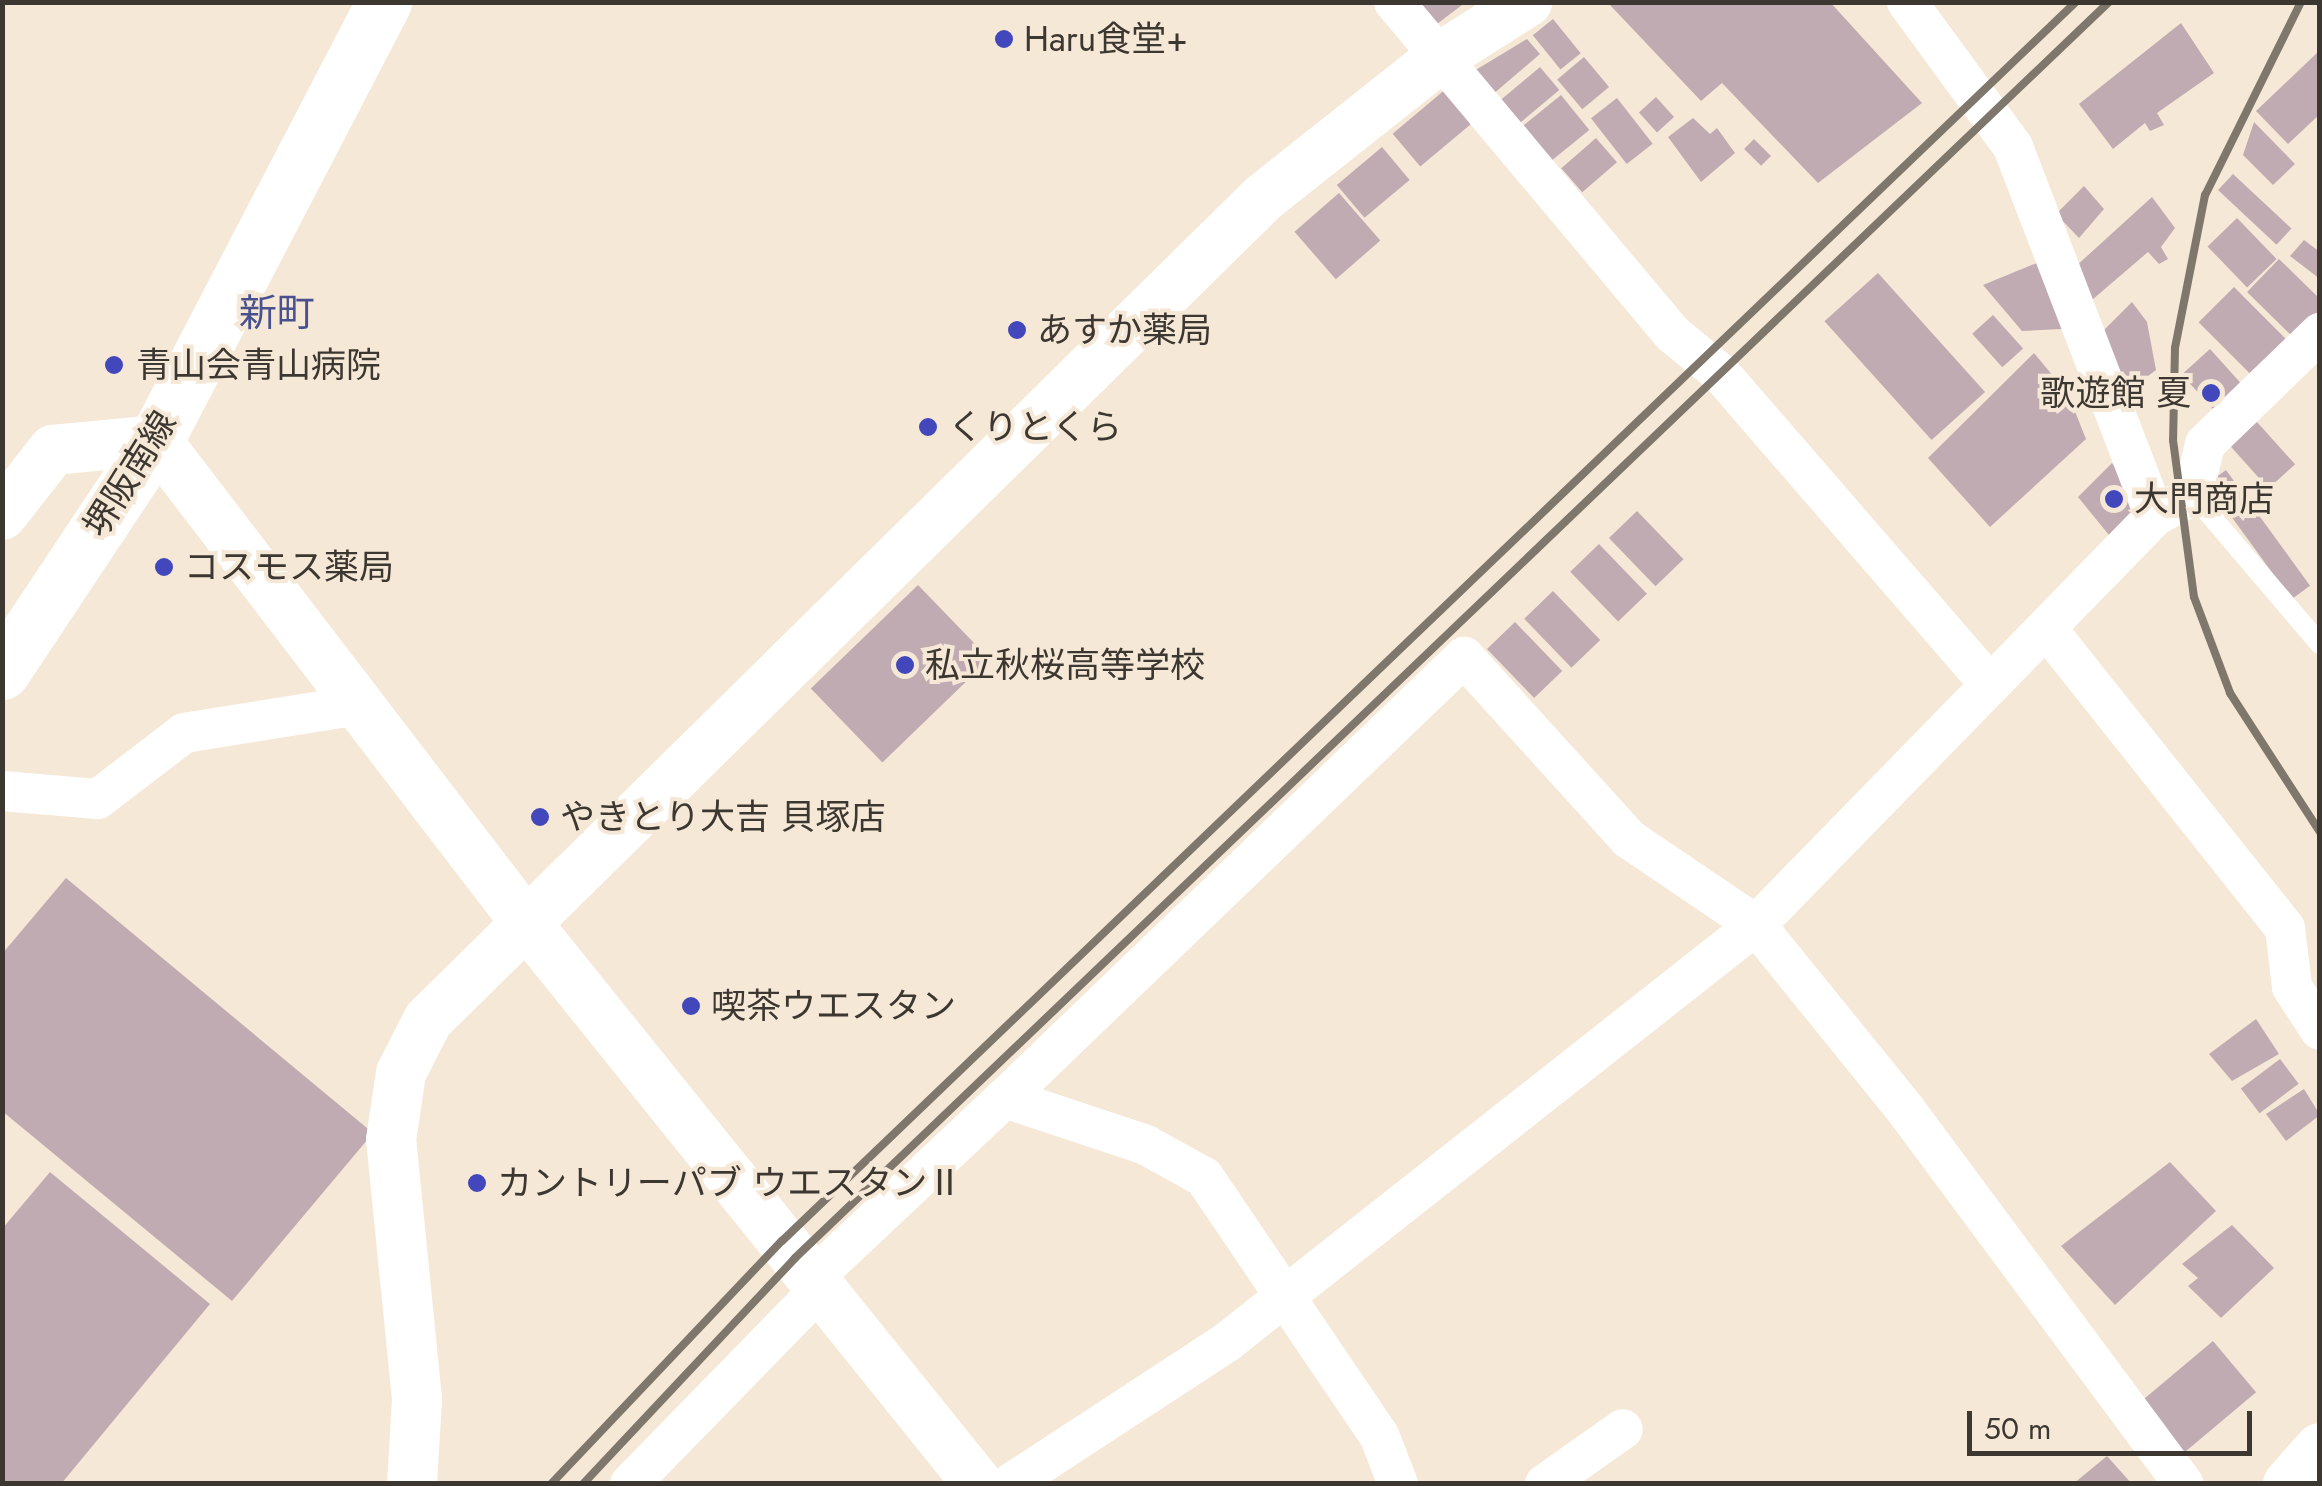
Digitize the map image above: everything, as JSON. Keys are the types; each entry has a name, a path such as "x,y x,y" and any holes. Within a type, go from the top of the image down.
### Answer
{"main road":[{"name":"堺阪南線","path":"2,672 156,440 384,2"}],"street":[{"path":"1394,2 1673,334 1721,374 1990,685"},
{"path":"412,1484 417,1399 391,1140 401,1073 428,1020 523,919 1126,326 1263,198 1442,56 1527,2"},
{"path":"1906,2 2013,147 2155,516"},
{"path":"1010,1484 1286,1294 1756,925 2155,516 2194,495 2205,444 2320,333"},
{"path":"2,515 53,450 156,440 523,919 978,1484"},
{"path":"2047,629 2284,928 2292,986 2320,1030"},
{"path":"630,1484 815,1284 1464,657 1629,839 1756,925 1906,1108 2182,1484"},
{"path":"2,791 98,799 184,733 359,705"},
{"path":"1005,1098 1146,1144 1204,1177 1379,1435 1398,1484"},
{"path":"1546,1484 1623,1429"},
{"path":"2288,1484 2320,1448"}],"lane":[{"path":"2194,495 2320,644"}],"building":[{"path":"1411,2 1466,2 1433,27"},
{"path":"1830,2 1922,103 1818,183 1722,83 1701,101 1609,4"},
{"path":"1553,19 1581,53 1560,70 1533,35"},
{"path":"2181,23 2214,73 2157,113 2164,125 2150,131 2145,123 2113,149 2079,104"},
{"path":"1527,39 1540,54 1492,95 1474,71"},
{"path":"2320,50 2320,114 2288,144 2256,111"},
{"path":"1584,57 1609,87 1582,109 1557,79"},
{"path":"1540,67 1559,90 1520,123 1501,100"},
{"path":"1447,88 1475,121 1420,167 1393,134"},
{"path":"1561,95 1589,130 1552,160 1524,125"},
{"path":"1656,97 1674,117 1657,132 1639,112"},
{"path":"1617,98 1653,144 1627,164 1591,118"},
{"path":"1693,118 1710,134 1717,128 1735,153 1701,182 1668,137"},
{"path":"2254,122 2295,164 2273,185 2243,155"},
{"path":"1596,138 1617,162 1582,192 1561,168"},
{"path":"1754,139 1771,156 1761,166 1744,149"},
{"path":"1382,147 1410,180 1364,218 1337,185"},
{"path":"2233,174 2292,229 2277,245 2218,190"},
{"path":"2084,186 2104,209 2079,238 2056,214"},
{"path":"1339,193 1380,241 1336,279 1294,232"},
{"path":"2152,197 2175,228 2161,247 2168,259 2159,264 2148,252 2092,300 2075,267"},
{"path":"2237,218 2277,259 2247,287 2208,246"},
{"path":"2304,240 2320,252 2320,279 2290,256"},
{"path":"2279,259 2320,299 2320,315 2295,339 2247,292"},
{"path":"2044,260 2062,329 2022,331 1983,285"},
{"path":"1878,273 1985,392 1932,440 1824,321"},
{"path":"2234,287 2293,346 2257,381 2199,322"},
{"path":"2132,302 2147,322 2156,370 2127,392 2096,338"},
{"path":"1993,315 2023,348 2002,367 1972,334"},
{"path":"2210,349 2248,391 2220,417 2182,374"},
{"path":"2034,353 2068,394 2086,439 1990,527 1928,458"},
{"path":"2257,422 2295,464 2268,488 2230,446"},
{"path":"2112,463 2143,504 2113,540 2078,497"},
{"path":"2226,470 2310,586 2291,599 2207,484"},
{"path":"1637,511 1684,559 1655,586 1609,538"},
{"path":"1599,544 1647,594 1618,621 1570,572"},
{"path":"918,585 990,659 882,763 811,689"},
{"path":"1553,591 1600,640 1571,668 1524,619"},
{"path":"1515,622 1562,671 1534,698 1487,649"},
{"path":"66,878 373,1133 232,1301 2,1111 2,954"},
{"path":"2256,1019 2279,1054 2232,1081 2209,1054"},
{"path":"2280,1059 2299,1084 2260,1113 2241,1088"},
{"path":"2304,1089 2320,1115 2286,1141 2266,1114"},
{"path":"2170,1162 2216,1211 2115,1305 2061,1246"},
{"path":"50,1172 210,1304 61,1484 2,1484 2,1229"},
{"path":"2232,1225 2274,1268 2221,1318 2188,1286 2198,1278 2182,1264"},
{"path":"2213,1341 2256,1392 2183,1454 2139,1403"},
{"path":"2107,1456 2132,1484 2073,1484"}],"railway":[{"path":"551,1484 782,1241 2076,2"},
{"path":"583,1484 795,1258 2109,2"},
{"path":"2301,2 2205,195 2175,348 2173,440 2194,597 2230,693 2320,832"}],"place":[{"name":"Haru食堂+","path":"1004,39"},
{"name":"あすか薬局","path":"1017,330"},
{"name":"青山会青山病院","path":"114,365"},
{"name":"歌遊館 夏","path":"2211,393"},
{"name":"くりとくら","path":"928,427"},
{"name":"大門商店","path":"2114,499"},
{"name":"コスモス薬局","path":"164,567"},
{"name":"私立秋桜高等学校","path":"905,665"},
{"name":"やきとり大吉 貝塚店","path":"540,817"},
{"name":"喫茶ウエスタン","path":"691,1006"},
{"name":"カントリーパブ ウエスタンⅡ","path":"477,1183"}],"district":[{"name":"新町","path":"277,313"}]}
